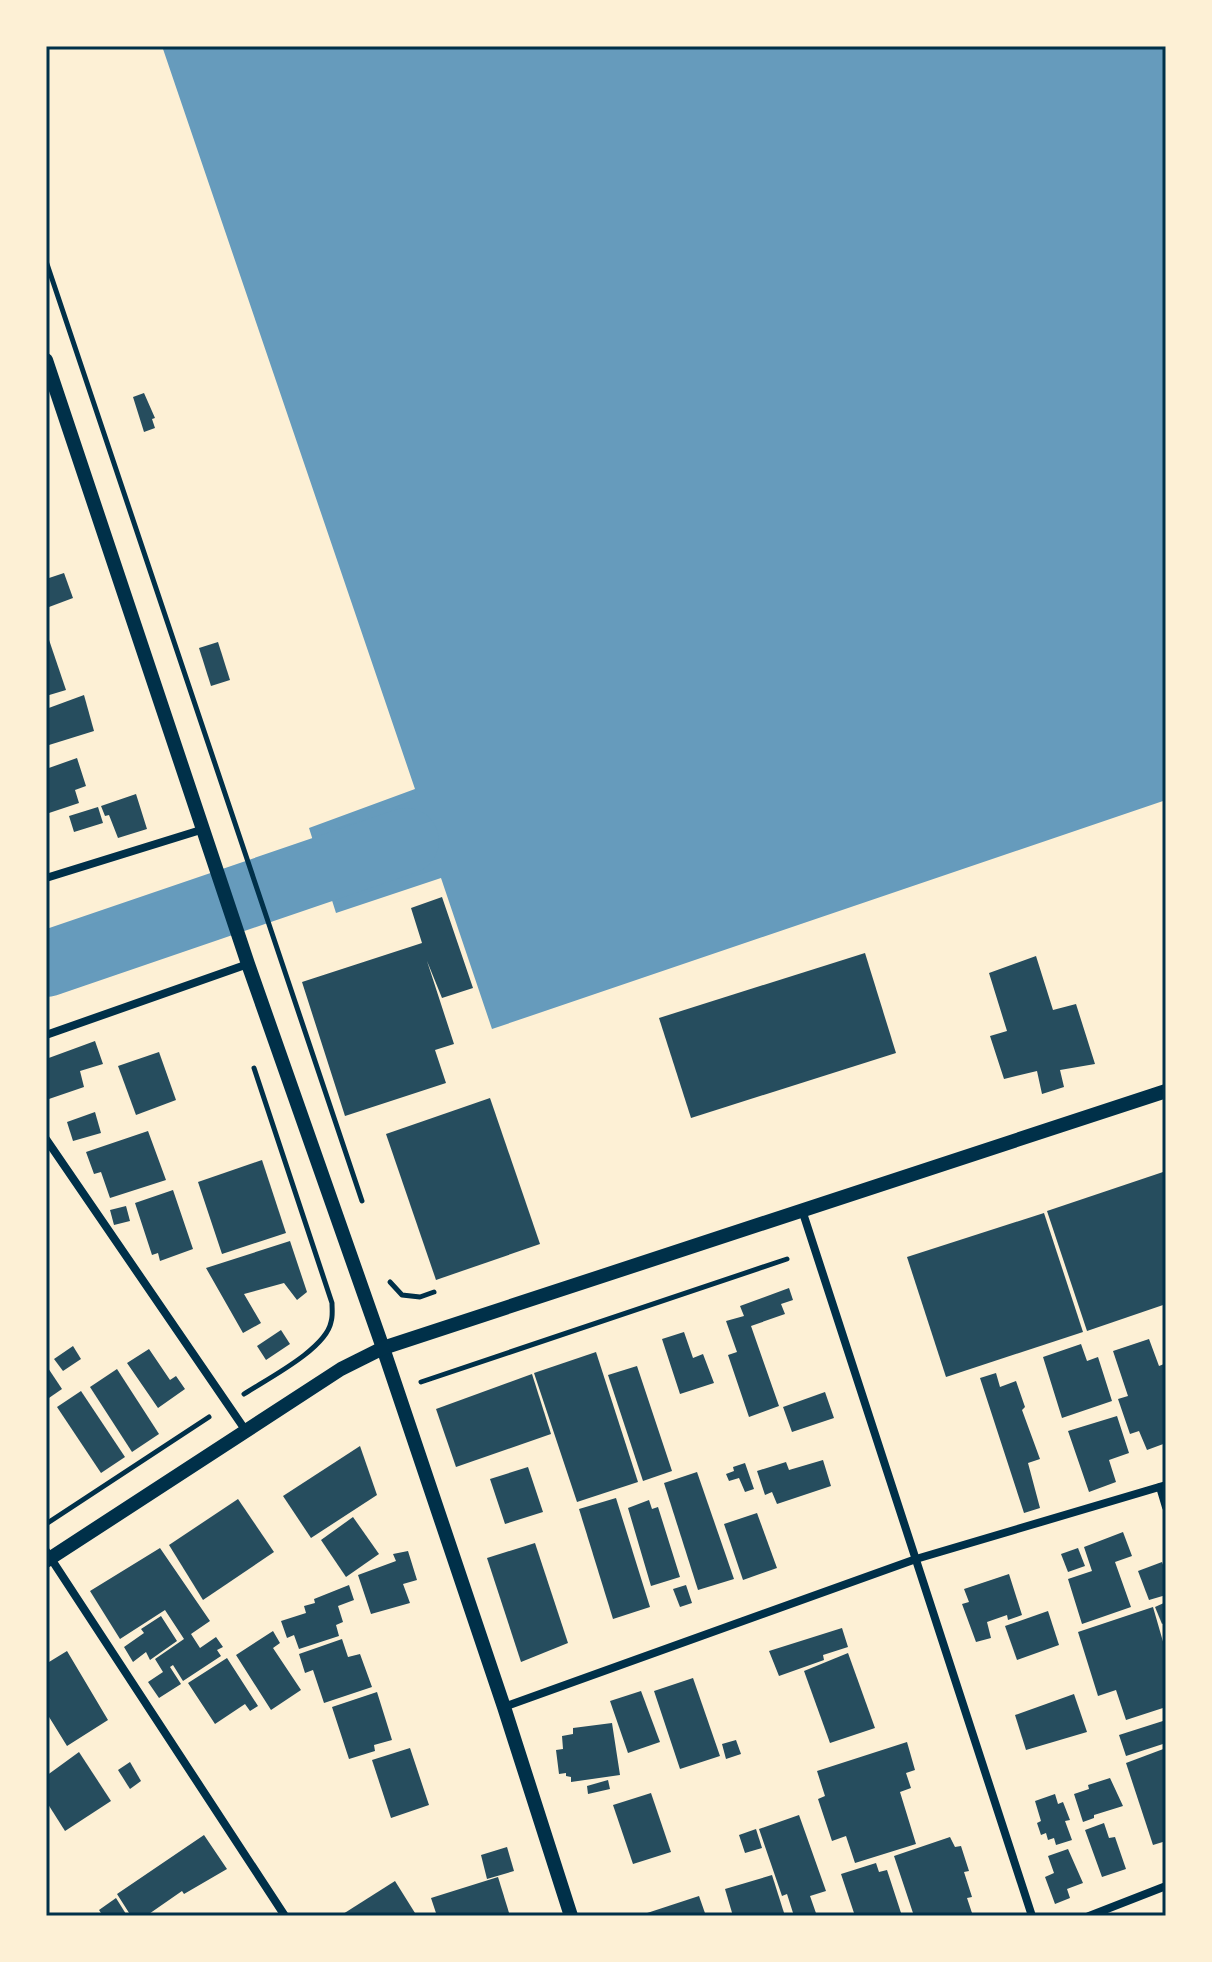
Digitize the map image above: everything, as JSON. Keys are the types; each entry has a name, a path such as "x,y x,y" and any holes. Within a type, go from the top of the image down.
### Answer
{"street":[{"path":"46,360 247,960 383,1348 571,1916"},
{"path":"46,878 206,833"},
{"path":"46,1035 247,960"},
{"path":"285,1916 48,1557 341,1369 383,1348 1166,1091"},
{"path":"46,1139 247,1432"},
{"path":"802,1210 1032,1916"},
{"path":"504,1707 916,1559 1163,1486 1166,1507"},
{"path":"1089,1916 1166,1886"}],"path":[{"path":"46,261 268,929 365,1210"},
{"path":"46,1524 310,1350 322,1340 331,1323 332,1303 252,1063"},
{"path":"421,1382 787,1259"},
{"path":"385,1269 390,1284 402,1295 420,1297 434,1292"}],"water":[{"path":"162,46 1166,46 1166,800 492,1029 441,878 336,913 309,828 415,789"}],"building":[{"path":"144,393 155,418 152,419 155,428 144,432 133,397"},
{"path":"64,573 73,598 49,607 46,579"},
{"path":"46,631 66,690 46,696"},
{"path":"218,642 230,680 211,686 199,648"},
{"path":"84,695 94,731 49,745 46,739 46,709"},
{"path":"77,758 86,786 75,790 79,803 46,814 46,769"},
{"path":"136,794 147,829 118,838 109,815 105,816 101,806"},
{"path":"98,807 103,823 74,832 69,816"},
{"path":"442,897 473,988 442,998 427,961 454,1044 435,1050 446,1083 345,1116 302,982 422,943 411,908"},
{"path":"865,953 896,1053 691,1118 659,1018"},
{"path":"1036,956 1053,1010 1076,1004 1095,1064 1060,1070 1064,1087 1042,1094 1037,1071 1004,1079 990,1036 1007,1031 989,973"},
{"path":"95,1041 103,1064 80,1071 84,1087 46,1100 46,1059"},
{"path":"159,1052 176,1100 136,1115 118,1066"},
{"path":"490,1098 540,1244 436,1280 386,1134"},
{"path":"95,1112 101,1133 73,1141 67,1122"},
{"path":"148,1131 166,1180 110,1198 101,1172 94,1174 86,1152"},
{"path":"262,1160 286,1233 222,1254 198,1182"},
{"path":"1166,1171 1166,1304 1087,1331 1047,1211"},
{"path":"173,1190 193,1249 160,1261 158,1253 152,1255 135,1203"},
{"path":"126,1206 130,1221 114,1225 110,1210"},
{"path":"1044,1213 1083,1332 946,1377 907,1257"},
{"path":"290,1241 307,1292 297,1300 284,1283 244,1294 261,1323 243,1333 206,1268"},
{"path":"789,1288 793,1300 781,1304 785,1314 751,1326 779,1406 749,1417 728,1355 737,1352 726,1321 744,1316 740,1306"},
{"path":"281,1330 290,1344 266,1360 257,1346"},
{"path":"684,1332 693,1358 703,1354 714,1383 680,1394 662,1339"},
{"path":"1149,1339 1159,1366 1164,1364 1166,1369 1166,1443 1147,1450 1139,1431 1130,1434 1118,1399 1128,1396 1113,1351"},
{"path":"1081,1344 1087,1361 1098,1357 1112,1401 1062,1418 1043,1357"},
{"path":"73,1346 81,1359 63,1371 54,1359"},
{"path":"149,1349 170,1380 176,1376 185,1389 158,1408 127,1363"},
{"path":"596,1352 638,1482 577,1502 534,1373"},
{"path":"46,1365 62,1389 46,1400"},
{"path":"637,1366 672,1471 643,1481 608,1375"},
{"path":"117,1369 159,1434 132,1452 90,1387"},
{"path":"996,1373 1000,1387 1016,1381 1025,1407 1022,1410 1040,1459 1028,1463 1040,1508 1024,1513 980,1378"},
{"path":"532,1374 551,1434 456,1467 436,1409"},
{"path":"81,1391 125,1457 101,1473 57,1407"},
{"path":"825,1392 834,1418 792,1432 783,1407"},
{"path":"1117,1416 1129,1453 1109,1460 1116,1482 1089,1492 1068,1431"},
{"path":"360,1446 377,1495 311,1538 283,1496"},
{"path":"823,1460 831,1486 777,1504 772,1492 765,1495 757,1471 786,1462 789,1470"},
{"path":"745,1463 754,1489 745,1492 739,1478 729,1481 726,1474 734,1471 733,1467"},
{"path":"528,1467 543,1512 505,1524 490,1479"},
{"path":"697,1472 734,1579 698,1590 664,1483"},
{"path":"616,1498 650,1607 613,1619 579,1509"},
{"path":"238,1499 274,1552 203,1600 169,1545"},
{"path":"649,1500 652,1509 658,1507 680,1577 651,1586 628,1508"},
{"path":"757,1513 777,1568 743,1580 724,1524"},
{"path":"353,1517 379,1554 346,1577 321,1540"},
{"path":"1123,1532 1132,1556 1115,1562 1131,1607 1082,1624 1068,1579 1092,1571 1084,1547"},
{"path":"535,1543 568,1643 521,1662 487,1558"},
{"path":"160,1548 210,1621 191,1634 200,1648 216,1637 223,1647 217,1650 221,1656 183,1681 173,1665 170,1667 181,1684 159,1698 148,1682 163,1672 155,1659 184,1639 165,1610 120,1639 90,1591"},
{"path":"1078,1548 1085,1566 1068,1572 1061,1554"},
{"path":"408,1551 417,1580 403,1584 410,1603 371,1614 358,1575 396,1561 393,1554"},
{"path":"1162,1562 1166,1573 1166,1595 1149,1600 1138,1571"},
{"path":"1009,1574 1022,1615 1008,1620 1007,1615 987,1622 991,1638 976,1642 962,1604 969,1602 964,1589"},
{"path":"349,1585 354,1600 338,1606 343,1622 336,1625 339,1636 299,1649 294,1635 287,1638 281,1621 306,1613 304,1606 315,1603 314,1599"},
{"path":"686,1585 692,1603 680,1607 673,1589"},
{"path":"1166,1602 1166,1622 1162,1624 1155,1607"},
{"path":"1153,1607 1166,1652 1166,1707 1126,1720 1116,1690 1098,1696 1078,1632"},
{"path":"1048,1611 1059,1645 1017,1660 1005,1626"},
{"path":"161,1616 177,1641 150,1660 146,1652 133,1662 124,1647 144,1633 141,1629"},
{"path":"842,1628 848,1647 823,1655 824,1660 779,1676 769,1651"},
{"path":"273,1631 280,1643 273,1648 301,1690 271,1710 236,1655"},
{"path":"342,1639 348,1657 360,1654 372,1687 324,1703 313,1670 305,1673 299,1654"},
{"path":"67,1651 108,1720 67,1746 46,1712 46,1657 49,1662"},
{"path":"848,1653 875,1728 830,1743 804,1671"},
{"path":"227,1658 258,1706 250,1711 245,1704 215,1724 188,1683"},
{"path":"693,1678 720,1756 680,1769 654,1691"},
{"path":"641,1691 660,1742 628,1753 610,1701"},
{"path":"377,1692 392,1740 374,1745 375,1751 349,1759 332,1707"},
{"path":"1074,1694 1087,1732 1026,1750 1015,1715"},
{"path":"1166,1720 1166,1743 1126,1756 1119,1735"},
{"path":"612,1723 620,1775 571,1782 571,1777 566,1773 559,1774 556,1750 563,1749 562,1736 573,1734 573,1728"},
{"path":"736,1740 741,1754 726,1759 722,1744"},
{"path":"907,1742 915,1770 906,1773 911,1788 900,1792 916,1844 855,1863 846,1836 832,1841 818,1799 825,1796 817,1771"},
{"path":"410,1748 429,1805 391,1818 372,1760"},
{"path":"1166,1748 1166,1841 1153,1845 1126,1763"},
{"path":"79,1752 111,1801 65,1831 46,1801 46,1776"},
{"path":"130,1762 141,1781 130,1789 118,1770"},
{"path":"1110,1778 1123,1806 1094,1815 1094,1818 1083,1822 1074,1794 1089,1789 1088,1785"},
{"path":"608,1780 610,1789 588,1794 587,1786"},
{"path":"651,1793 671,1852 633,1864 613,1805"},
{"path":"1055,1794 1058,1804 1063,1802 1070,1820 1065,1821 1072,1840 1056,1845 1054,1838 1048,1840 1046,1833 1041,1835 1037,1823 1041,1821 1035,1801"},
{"path":"799,1815 826,1891 810,1896 817,1916 794,1916 787,1894 782,1896 759,1829"},
{"path":"1104,1823 1109,1838 1115,1837 1126,1869 1102,1877 1085,1830"},
{"path":"756,1829 762,1848 745,1853 739,1835"},
{"path":"204,1835 227,1869 184,1894 182,1891 146,1916 131,1916 117,1894"},
{"path":"950,1837 955,1847 961,1846 969,1871 964,1872 972,1897 967,1898 973,1916 914,1916 894,1856"},
{"path":"507,1847 514,1871 487,1879 481,1855"},
{"path":"1068,1849 1083,1883 1067,1889 1070,1898 1055,1904 1045,1877 1054,1873 1048,1856"},
{"path":"876,1863 879,1872 887,1870 902,1916 855,1916 841,1874"},
{"path":"772,1875 785,1916 733,1916 725,1889"},
{"path":"498,1877 510,1916 437,1916 431,1898"},
{"path":"395,1881 415,1913 410,1916 344,1916 343,1914"},
{"path":"699,1896 706,1916 641,1916 641,1915"},
{"path":"116,1898 126,1914 103,1916 99,1910"}],"waterway":[{"path":"46,964 406,841"}]}
